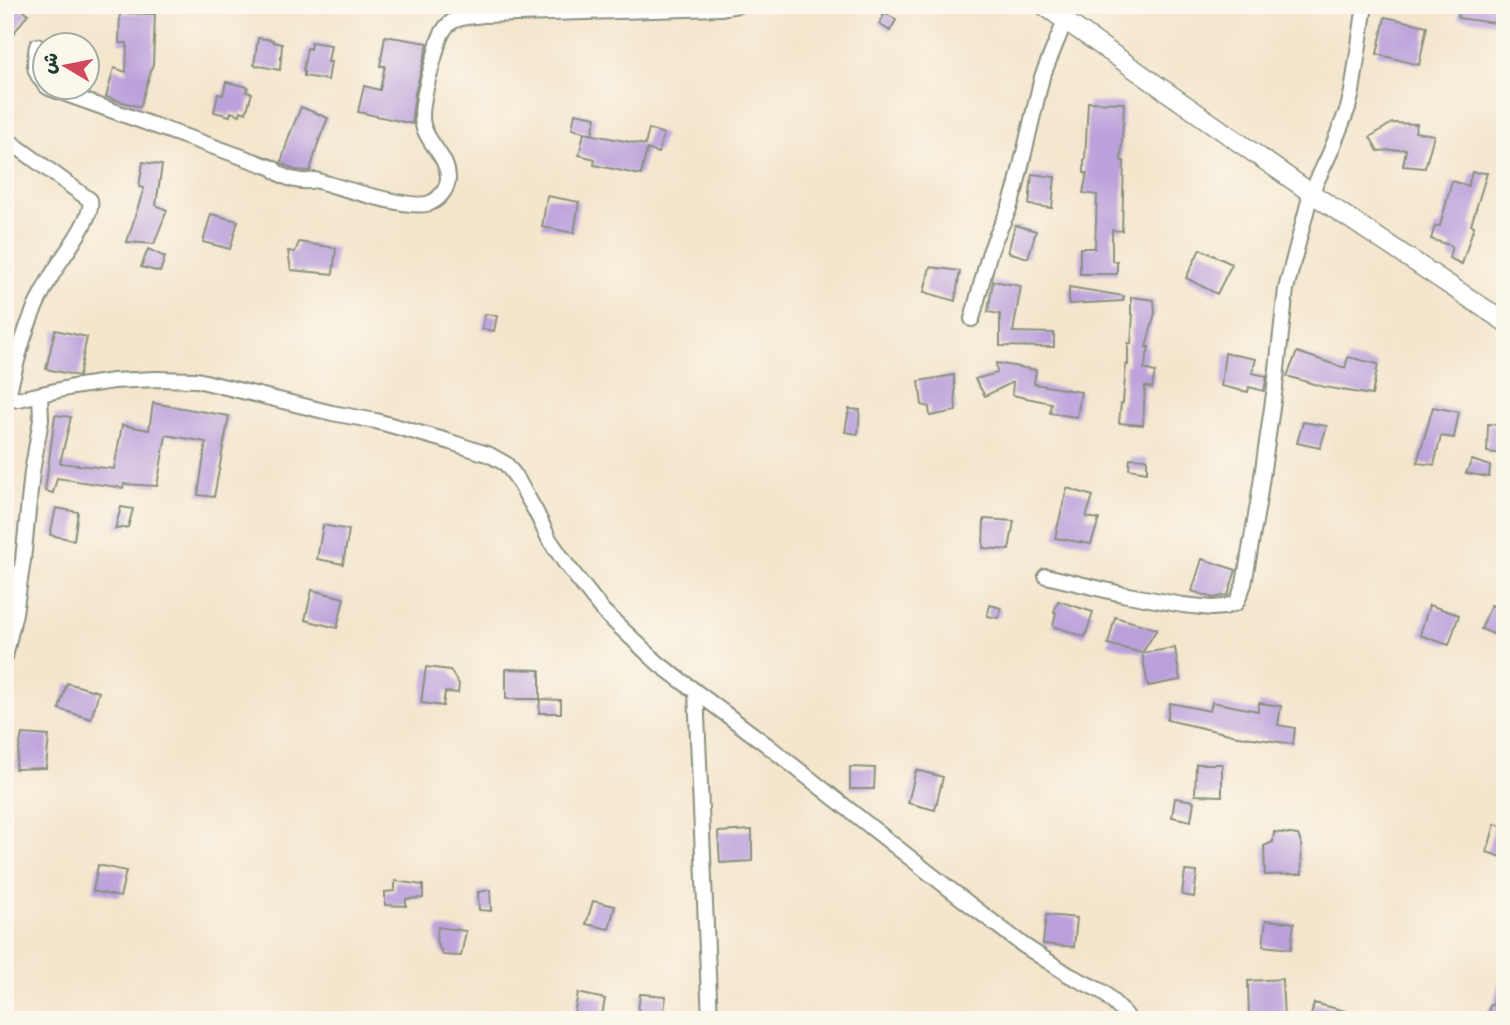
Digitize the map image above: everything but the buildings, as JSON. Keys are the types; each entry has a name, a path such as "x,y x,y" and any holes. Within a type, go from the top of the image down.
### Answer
{"street":[{"path":"89,102 273,168 278,174 307,182 315,180 418,205 430,203 444,191 448,175 438,150 427,134 422,111 439,40 452,20 483,10 706,9 738,5"},
{"path":"1042,5 1311,193 1505,322"},
{"path":"1046,576 1122,594 1193,606 1224,607 1238,599 1246,574 1258,505 1286,289 1311,193 1348,108 1365,5"},
{"path":"972,319 989,255 1017,187 1042,77 1065,21"},
{"path":"5,138 91,203 83,224 37,300 20,344 6,400 113,381 197,380 376,421 490,454 506,464 516,477 549,539 603,611 659,664 1023,945 1069,975 1103,992 1128,1020"},
{"path":"5,657 23,560 32,472 41,421 40,394"},
{"path":"696,692 710,1020"}]}
